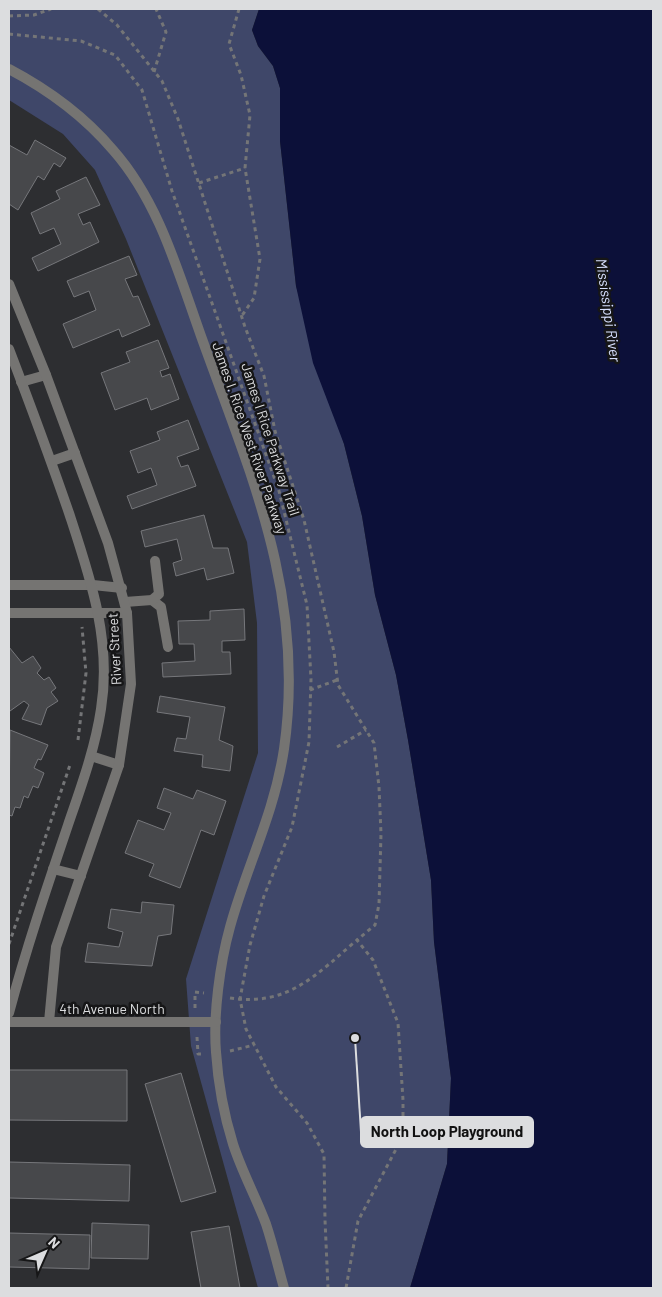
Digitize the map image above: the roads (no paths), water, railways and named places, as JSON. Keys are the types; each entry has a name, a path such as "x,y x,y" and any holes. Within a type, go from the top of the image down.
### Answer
{"street":[{"name":"James I. Rice West River Parkway","path":"9,69 33,82 54,97 114,150 146,197 168,246 259,496 270,533 281,583 287,637 288,692 284,746 274,799 230,927 216,1022 216,1052 232,1141 265,1223 284,1288"},
{"name":"River Street","path":"9,284 75,453 108,543 122,588 127,613 131,684 119,765 56,947 48,1022"},
{"name":"River Street","path":"9,350 52,461 93,585 99,612 104,660 101,707 91,756 23,960 9,1012"},
{"path":"21,382 46,375"},
{"path":"52,461 75,453"},
{"path":"125,602 152,600 159,594 155,562"},
{"path":"9,585 93,585 122,588"},
{"path":"152,600 161,607 168,647"},
{"path":"9,612 127,613"},
{"path":"91,756 119,765"},
{"path":"54,869 81,876"},
{"name":"4th Avenue North","path":"9,1022 216,1022"}],"water":[{"name":"Mississippi River","path":"259,9 653,9 653,1288 410,1288 447,1164 451,1078 434,942 431,880 396,675 375,595 362,516 344,444 313,363 296,286 280,141 280,88 273,66 258,46 252,30"}],"place":[{"name":"North Loop Playground","path":"355,1038"}]}
